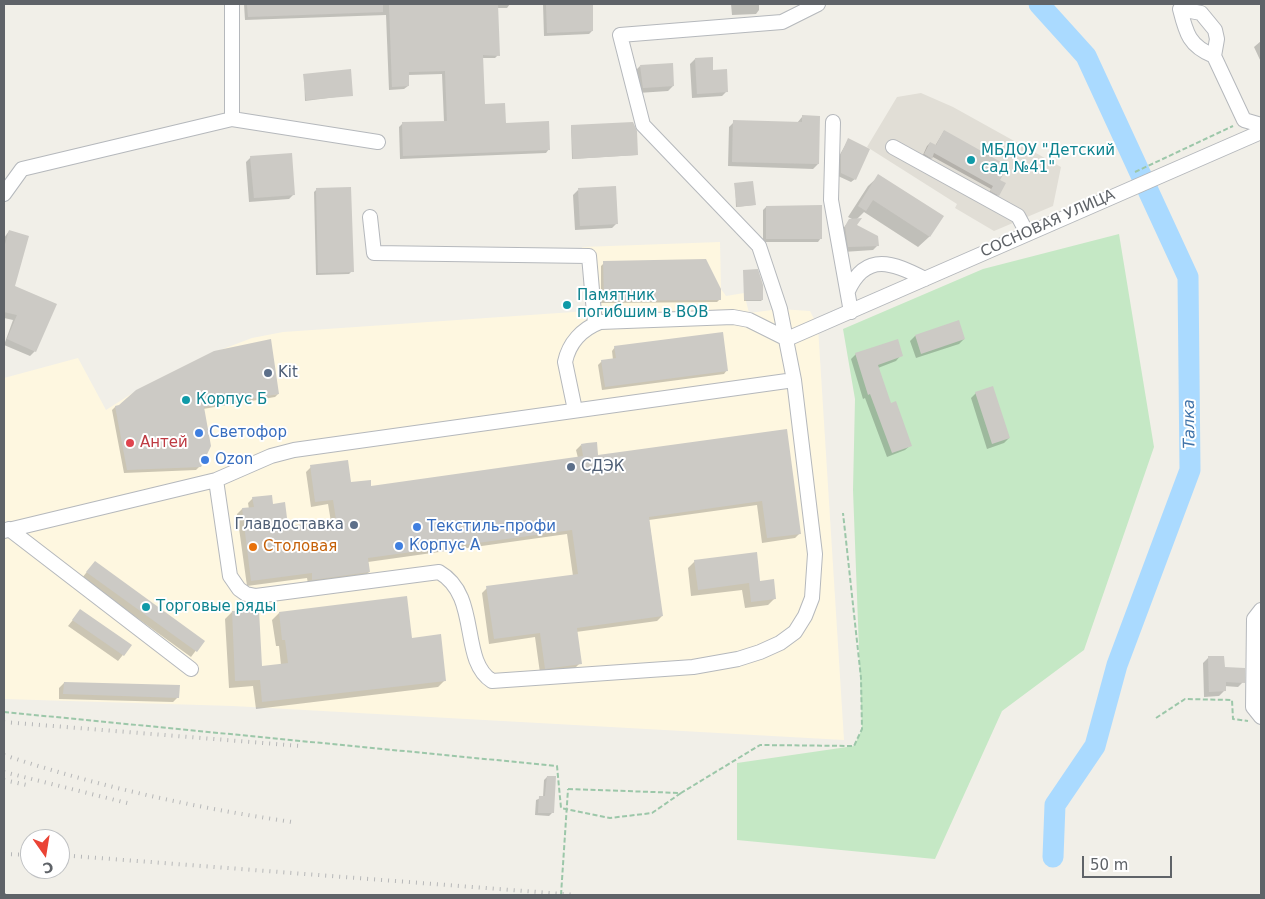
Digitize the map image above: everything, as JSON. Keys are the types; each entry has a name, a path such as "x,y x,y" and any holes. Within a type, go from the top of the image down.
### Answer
{"street":[{"path":"232,4 232,119"},
{"path":"216,480 230,576 239,589 246,594 256,596 439,572 456,585 460,592 479,669 492,681 702,665 738,659 760,652 780,643 795,632 805,616 812,598 816,554 794,380 780,309 759,246 643,124 620,36 782,22 818,4"},
{"path":"1214,56 1244,120 1261,125"},
{"path":"4,194 22,169 232,119 378,142"},
{"path":"833,122 831,200 851,312"},
{"name":"СОСНОВАЯ УЛИЦА","path":"787,339 836,319 1119,192 1172,162 1261,132"},
{"path":"893,147 1018,216 1027,234"},
{"path":"370,217 374,253 589,256 595,324"},
{"path":"848,291 854,278 864,268 884,263 900,266 925,279"},
{"path":"575,410 565,362 566,355 576,338 600,322 733,316 749,320 787,339"},
{"path":"7,530 216,480 271,456 294,450 794,380"},
{"path":"7,530 191,669"},
{"path":"1256,719 1253,707 1254,619 1261,610"}],"path":[{"path":"1130,174 1172,162 1244,120"},
{"path":"4,712 557,766 561,808 610,818 652,813 760,745 854,746 862,729 860,678 843,513"},
{"path":"1156,718 1186,699 1216,699 1232,700 1233,719 1256,719"},
{"path":"561,895 568,789 681,794"}],"shaded area":[{"path":"921,93 953,107 1061,167 1053,206 994,231 955,208 957,204 867,147 897,97"},
{"name":"Текстиль-профи","path":"720,242 721,289 726,296 744,293 749,313 780,309 810,311 818,327 844,740 233,706 4,699 4,378 78,358 106,410 139,389 207,355 252,338 283,332 588,311 582,247"}],"green space":[{"path":"1119,234 1154,447 1084,650 1002,711 935,859 737,840 737,763 854,746 862,729 853,490 855,399 843,329 983,269"}],"building":[{"path":"247,4 383,4 383,12 248,17"},
{"path":"389,4 498,4 500,56 483,55 485,104 505,103 506,123 549,121 550,150 403,156 402,122 447,121 445,71 409,72 409,86 392,87"},
{"path":"546,4 593,4 593,31 547,33"},
{"path":"713,57 713,70 727,69 728,92 697,94 695,58"},
{"path":"673,63 674,86 643,88 640,65"},
{"path":"351,69 353,96 306,100 303,74"},
{"path":"802,115 820,116 819,164 732,162 733,120 802,122"},
{"path":"633,122 637,131 638,155 573,159 571,125"},
{"name":"МБДОУ \"Детский сад №41\"","path":"944,130 1008,166 1000,180 1006,183 999,196 990,191 993,186 934,153 932,159 924,154 930,142 936,145"},
{"path":"848,138 870,149 856,180 841,173 841,154"},
{"path":"292,153 295,195 254,198 250,156"},
{"path":"878,174 944,216 930,237 873,200 866,211 858,206"},
{"path":"753,181 756,205 737,207 734,183"},
{"path":"616,186 618,224 580,226 578,188"},
{"path":"351,187 354,272 318,273 316,188"},
{"path":"822,205 822,239 766,239 766,206"},
{"path":"862,218 857,225 878,236 879,246 848,247 845,226 849,219"},
{"path":"9,230 29,236 15,286 57,304 36,352 7,339 17,315 4,312 4,248"},
{"path":"706,259 721,289 721,300 604,301 603,261"},
{"path":"758,269 763,285 763,300 744,300 743,270"},
{"path":"959,320 965,339 921,354 915,335"},
{"path":"723,332 728,371 605,387 601,360 616,358 614,346"},
{"name":"Корпус Б","path":"271,339 279,394 204,407 211,446 201,467 127,470 115,406 119,405 136,390 214,351"},
{"path":"898,339 903,356 878,365 891,403 896,401 912,446 892,453 870,394 868,395 855,353"},
{"path":"993,386 1010,438 992,444 975,392"},
{"name":"Корпус А","path":"787,429 801,534 767,538 762,501 649,517 663,616 577,628 582,664 545,669 540,633 494,639 486,586 578,574 572,530 368,558 370,572 312,580 312,573 251,581 242,508 254,507 252,497 272,495 273,504 285,502 288,526 336,520 333,500 315,502 310,465 348,460 351,482 371,480 371,486 583,456 581,444 587,443 597,442 598,455"},
{"path":"757,552 760,581 774,579 776,599 751,602 749,583 698,590 694,560"},
{"name":"Торговые ряды","path":"95,561 205,641 197,652 86,572"},
{"path":"407,596 412,638 441,634 446,681 262,702 260,680 235,681 232,611 259,610 262,666 288,663 285,640 282,640 279,612"},
{"name":"Торговые ряды","path":"80,609 132,645 124,656 72,620"},
{"path":"1208,656 1224,656 1225,667 1245,668 1245,683 1226,682 1226,691 1209,692"},
{"path":"64,682 180,685 179,698 63,694"},
{"path":"547,776 556,776 554,813 538,813 539,796 545,796"}],"waterway":[{"name":"Талка","path":"1039,4 1086,56 1188,277 1190,470 1117,665 1095,746 1055,805 1053,857"}],"railway":[{"path":"4,722 300,746"},
{"path":"4,755 75,777 146,795 218,810 292,822"},
{"path":"4,772 131,804"},
{"path":"4,780 31,786"},
{"path":"4,854 20,855"},
{"path":"70,856 576,895"}],"place":[{"name":"МБДОУ \"Детский сад №41\"","path":"971,160"},
{"name":"Памятник погибшим в ВОВ","path":"567,305"},
{"name":"Kit","path":"268,373"},
{"name":"Корпус Б","path":"186,400"},
{"name":"Светофор","path":"199,433"},
{"name":"Антей","path":"130,443"},
{"name":"Ozon","path":"205,460"},
{"name":"СДЭК","path":"571,467"},
{"name":"Главдоставка","path":"354,525"},
{"name":"Текстиль-профи","path":"417,527"},
{"name":"Корпус А","path":"399,546"},
{"name":"Столовая","path":"253,547"},
{"name":"Торговые ряды","path":"146,607"}]}
